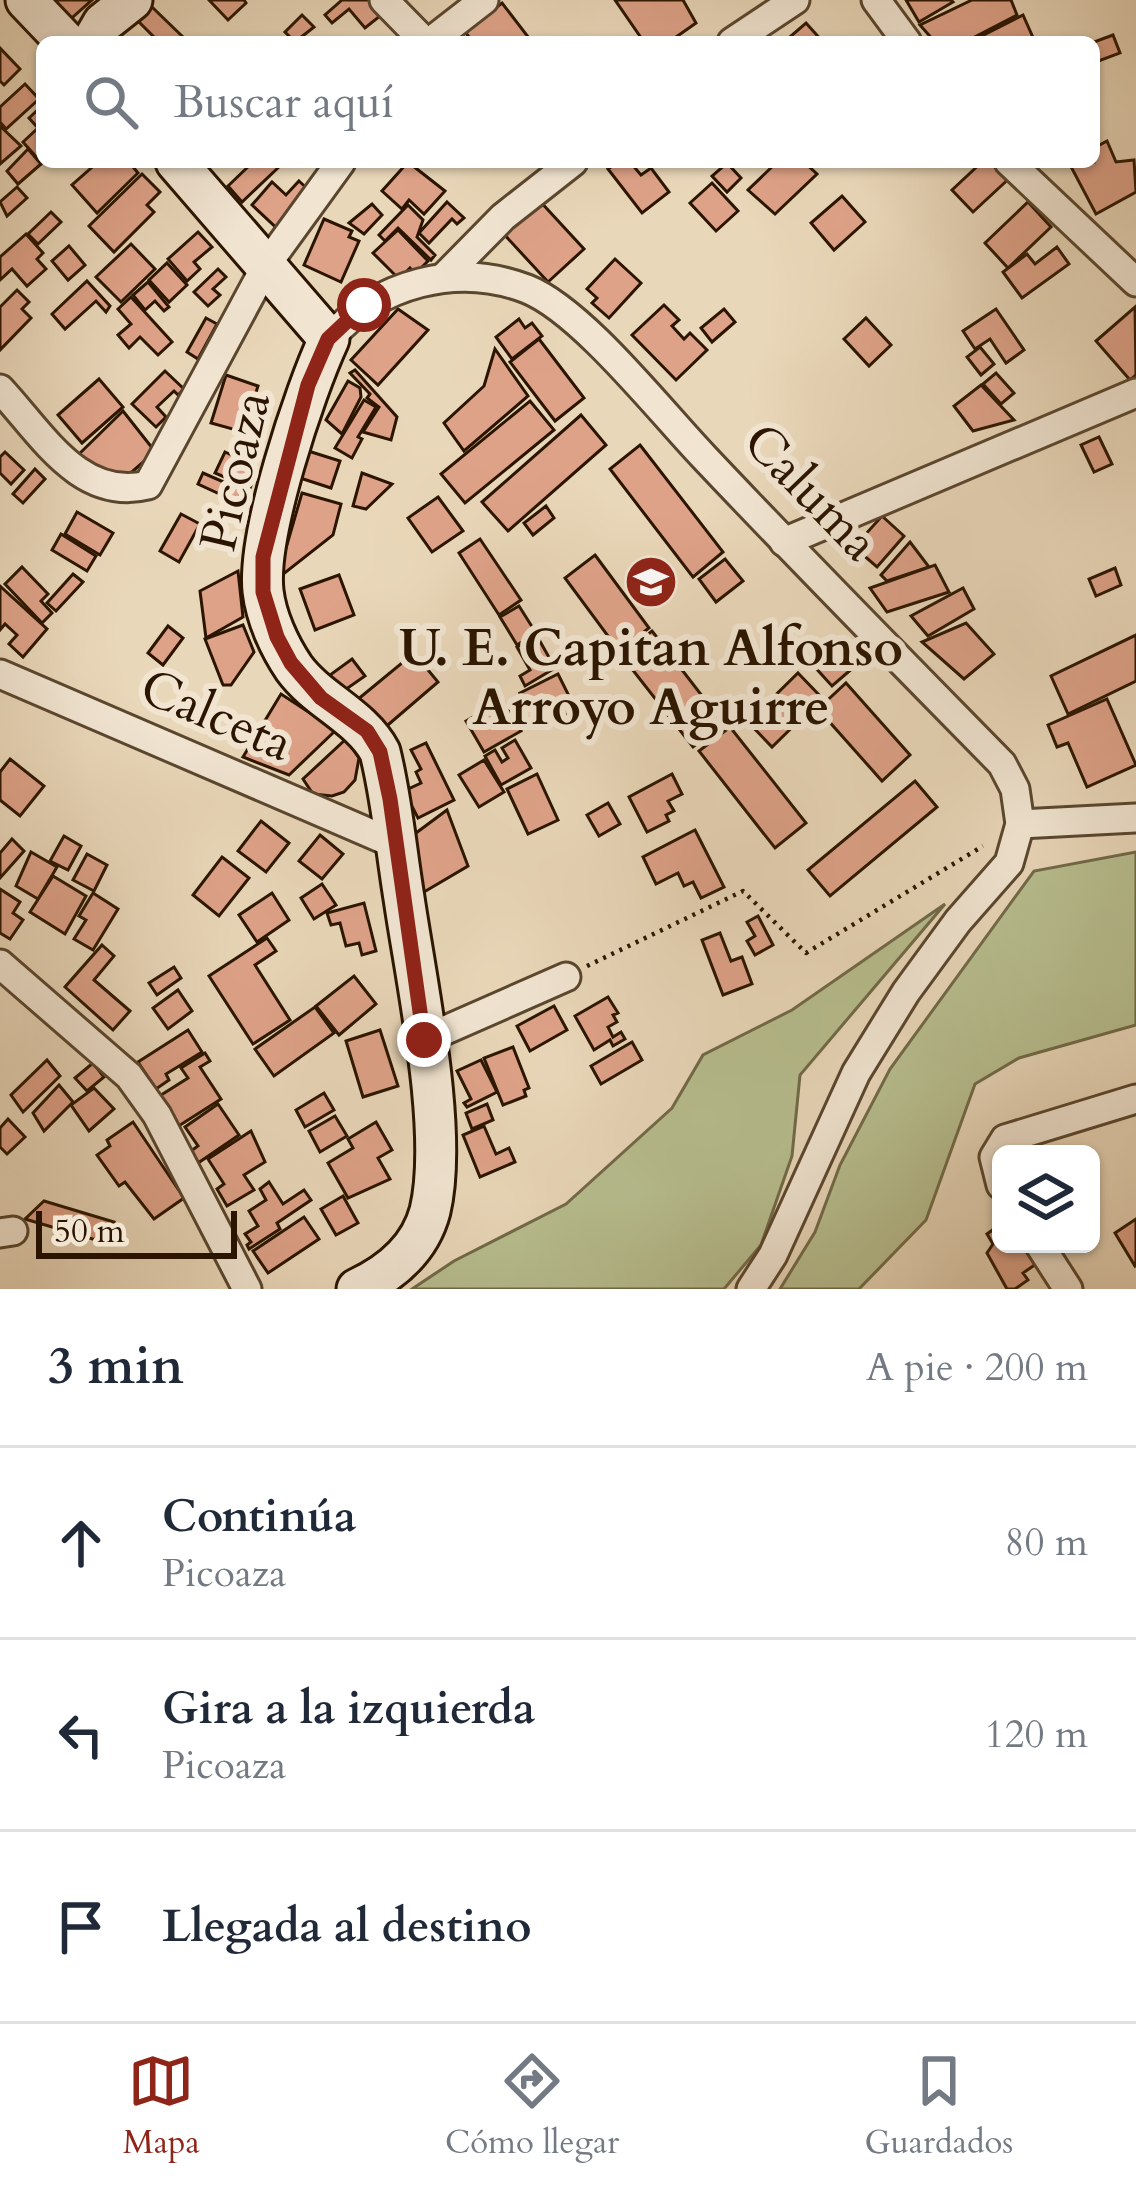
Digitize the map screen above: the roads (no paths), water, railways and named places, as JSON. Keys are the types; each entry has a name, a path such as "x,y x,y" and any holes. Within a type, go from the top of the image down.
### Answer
{"street":[{"path":"26,0 60,36"},
{"path":"95,36 103,23 132,0"},
{"path":"384,0 421,36"},
{"path":"435,36 484,0"},
{"path":"741,36 795,0"},
{"path":"876,0 903,36"},
{"path":"181,168 328,339"},
{"path":"0,389 77,472 110,489 148,485 267,264 337,168"},
{"name":"Picoaza","path":"357,1289 384,1276 399,1262 412,1248 430,1211 435,1160 424,1040 385,770 367,731 321,698 291,663 263,592 267,540 308,385 328,339 364,305 405,286 444,277 503,217 565,168"},
{"path":"1015,168 1136,282"},
{"name":"Caluma","path":"444,277 497,280 563,308 1002,764 1015,789 1020,824"},
{"path":"784,542 1136,394"},
{"name":"Calceta","path":"0,674 395,844"},
{"path":"751,1289 773,1255 856,1073 906,992 958,921 1009,863 1020,824 1136,818"},
{"path":"0,964 129,1076 157,1115 247,1289"},
{"path":"424,1040 566,977"},
{"path":"1004,1145 1005,1138 1136,1099"},
{"path":"1045,1253 1068,1289"}],"place":[{"name":"U. E. Capitan Alfonso Arroyo Aguirre","path":"651,582"}]}
